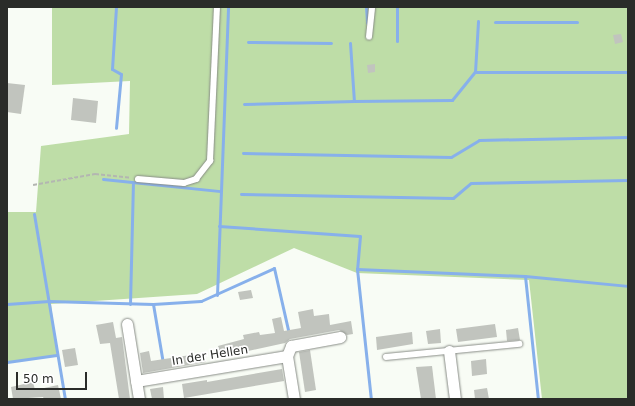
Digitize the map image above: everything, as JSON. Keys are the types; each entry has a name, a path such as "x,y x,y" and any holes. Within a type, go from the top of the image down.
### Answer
{"street":[{"path":"127,324 139,399"},
{"path":"294,399 287,356 291,346 340,337"},
{"path":"449,351 455,399"},
{"name":"In der Hellen","path":"136,380 287,356"}],"lane":[{"path":"138,179 184,183 196,179 210,161 217,7"},
{"path":"369,36 372,7"},
{"path":"386,357 518,344"}],"path":[{"path":"33,185 95,174 138,179"}],"green space":[{"path":"52,7 628,7 628,399 542,399 529,280 357,273 294,248 197,294 51,304 57,355 7,362 7,212 36,212 41,146 129,134 130,81 52,85"}],"building":[{"path":"621,34 623,42 615,44 613,35"},
{"path":"375,64 375,72 368,73 367,65"},
{"path":"7,83 25,85 21,114 7,112"},
{"path":"73,98 98,101 96,123 71,120"},
{"path":"251,290 253,298 240,300 238,292"},
{"path":"313,309 314,316 329,314 330,325 351,321 353,334 347,335 339,330 290,339 285,343 221,357 218,346 244,339 243,335 259,332 260,335 275,333 272,319 281,317 284,331 301,328 298,312"},
{"path":"113,322 116,338 122,337 130,399 119,399 110,343 100,344 96,325"},
{"path":"495,324 497,337 458,342 456,329"},
{"path":"518,328 520,340 507,341 506,330"},
{"path":"440,329 441,343 428,344 426,331"},
{"path":"412,332 413,344 377,350 376,337"},
{"path":"75,348 78,365 65,367 62,350"},
{"path":"310,350 316,390 305,392 299,352"},
{"path":"149,351 151,361 204,353 206,362 143,373 140,353"},
{"path":"486,359 487,374 472,376 471,361"},
{"path":"432,366 436,399 421,399 416,367"},
{"path":"282,369 284,381 184,398 182,384 207,380 207,382"},
{"path":"33,382 35,390 58,385 61,399 44,399 43,397 13,399 11,387"},
{"path":"163,387 164,399 152,399 150,389"},
{"path":"487,388 489,399 475,399 474,390"}],"waterway":[{"path":"116,7 112,69 121,74 116,128"},
{"path":"217,295 228,7"},
{"path":"366,7 367,23"},
{"path":"397,7 397,41"},
{"path":"475,72 478,21"},
{"path":"495,22 577,22"},
{"path":"248,42 331,43"},
{"path":"350,43 354,101 452,100 475,72 628,72"},
{"path":"244,104 354,101"},
{"path":"243,153 451,157 479,140 628,137"},
{"path":"103,179 220,191"},
{"path":"241,194 453,198 471,183 628,180"},
{"path":"130,304 133,184"},
{"path":"34,214 65,399"},
{"path":"219,226 360,236 357,269 371,399"},
{"path":"7,304 49,301 153,304 201,301 274,268 289,334"},
{"path":"357,269 525,276 628,286"},
{"path":"525,276 538,399"},
{"path":"153,304 163,363"},
{"path":"7,362 57,355"}]}
